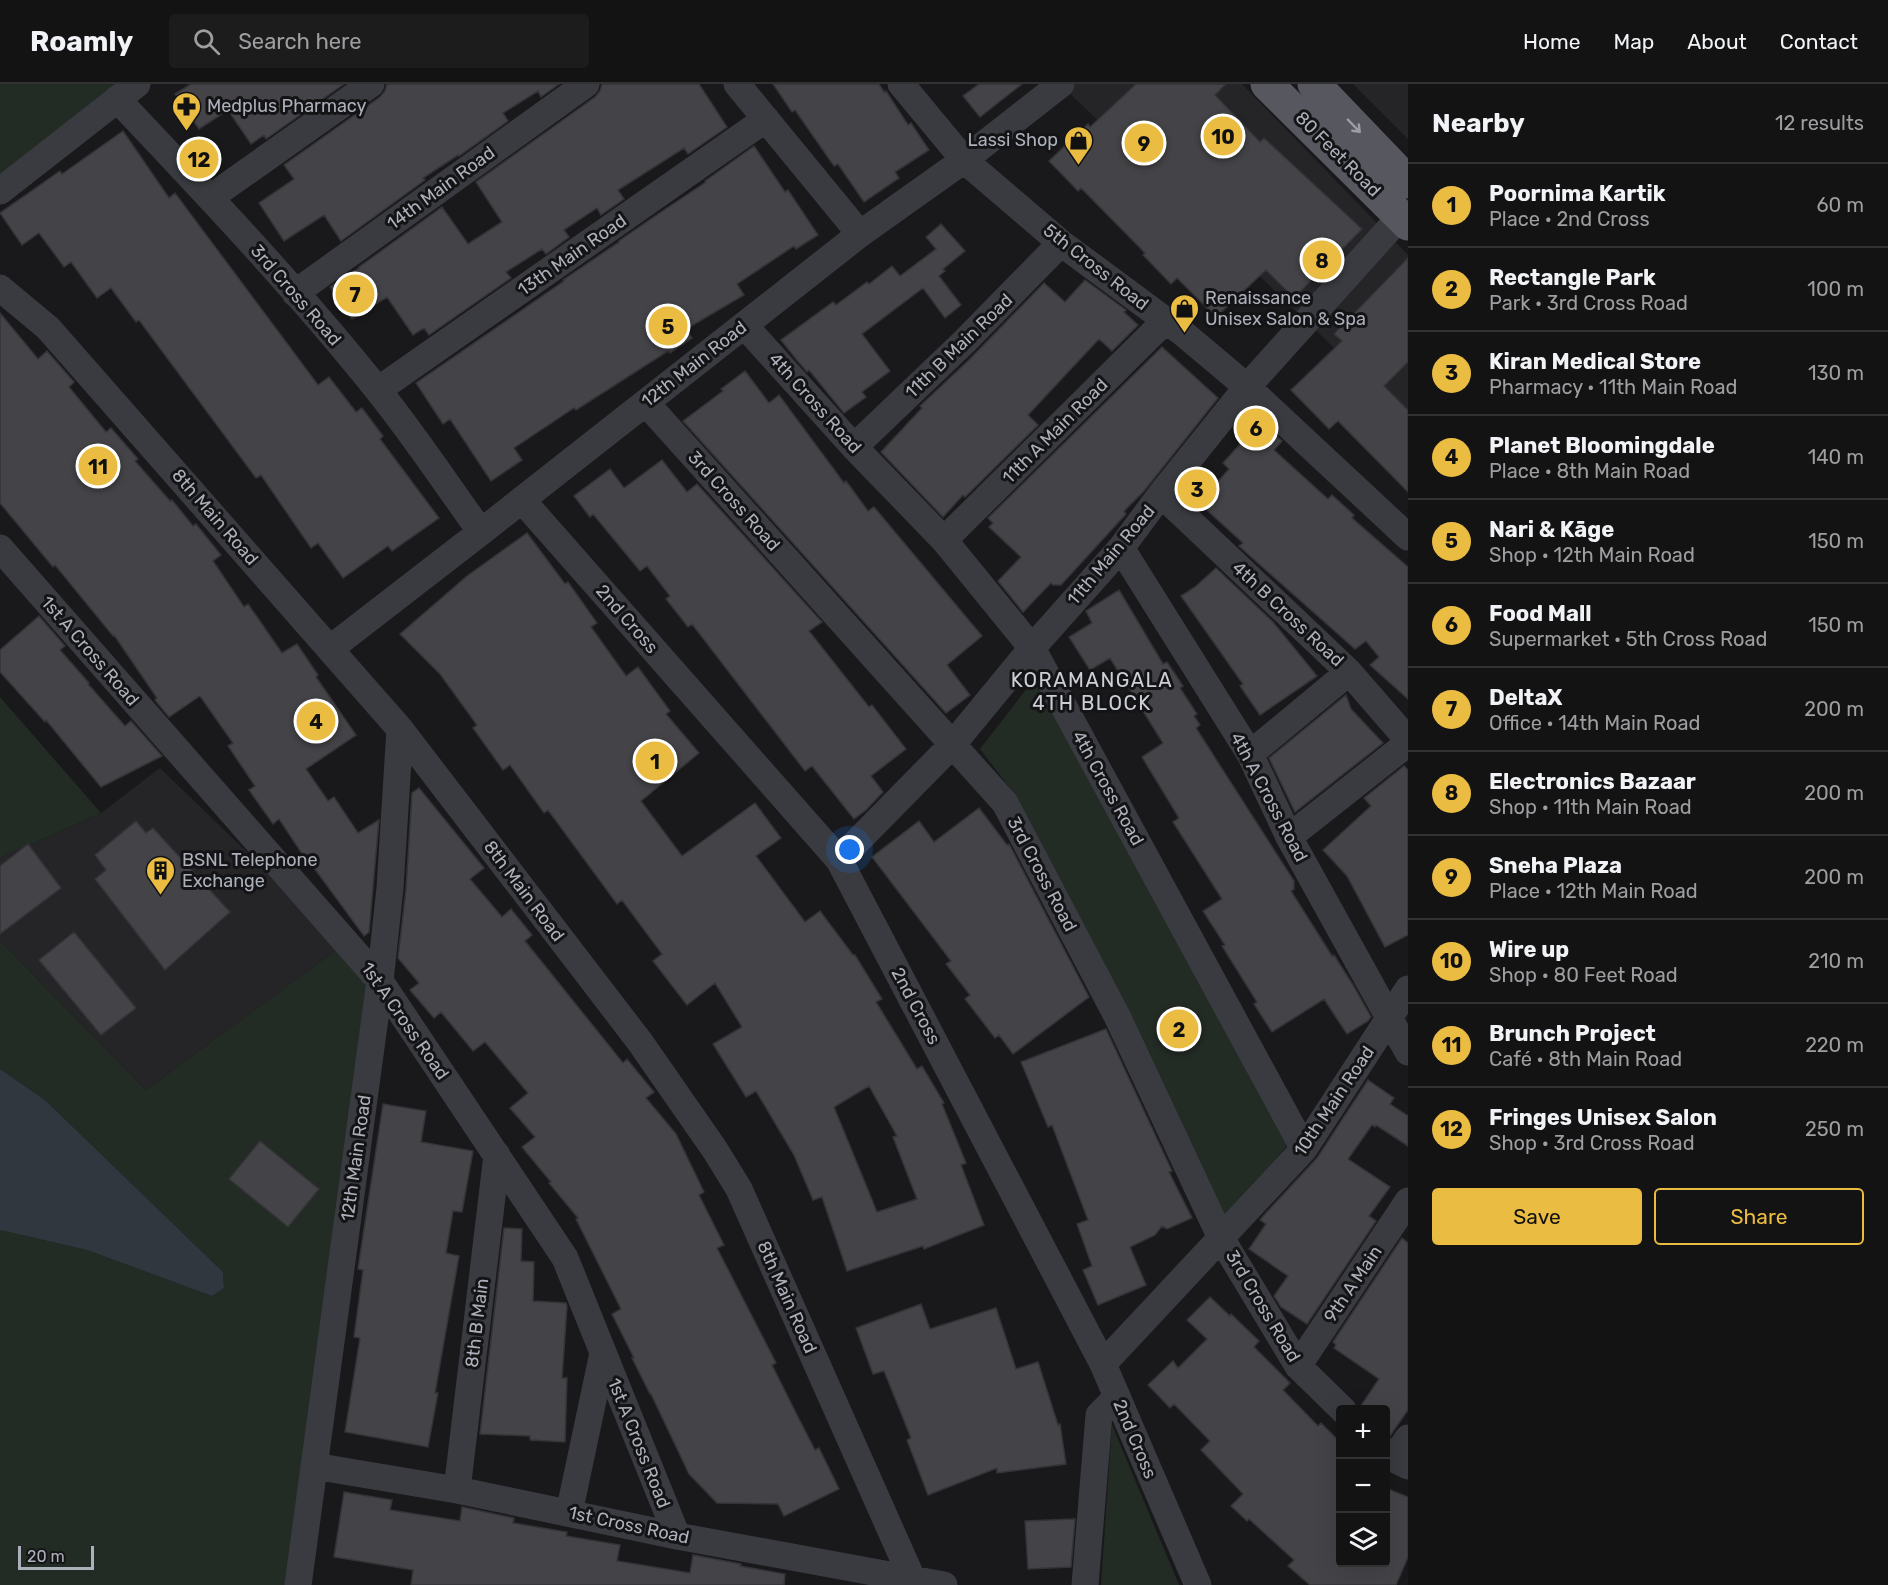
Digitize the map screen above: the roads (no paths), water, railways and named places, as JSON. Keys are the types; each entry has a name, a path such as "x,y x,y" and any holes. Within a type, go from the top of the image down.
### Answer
{"main road":[{"name":"80 Feet Road","path":"1267,84 1404,220"},
{"name":"80 Feet Road","path":"1314,84 1408,182"}],"street":[{"path":"211,197 371,84"},
{"name":"14th Main Road","path":"296,293 586,84"},
{"path":"737,84 860,234"},
{"name":"5th Cross Road","path":"901,84 964,160 1061,243 1184,334 1247,387 1408,537"},
{"name":"12th Main Road","path":"331,648 860,234 964,160 1061,84"},
{"path":"0,190 127,91"},
{"name":"3rd Cross Road","path":"127,91 211,197 378,390 482,532"},
{"name":"13th Main Road","path":"378,390 766,119"},
{"name":"11th Main Road","path":"839,860 952,744 1032,648 1121,548 1247,387 1404,220"},
{"name":"11th B Main Road","path":"854,447 980,326 1061,243"},
{"name":"8th Main Road","path":"0,288 48,328 400,729 640,1042 715,1150 739,1189 914,1582"},
{"name":"11th A Main Road","path":"944,540 1165,321"},
{"name":"4th Cross Road","path":"744,325 854,447 944,540 1032,648 1304,1149"},
{"name":"3rd Cross Road","path":"646,403 1005,803 1118,1018 1221,1238 1298,1366 1338,1405"},
{"name":"4th B Cross Road","path":"1161,494 1349,672 1408,742"},
{"name":"2nd Cross","path":"522,500 839,860 1103,1364 1198,1585"},
{"name":"4th A Cross Road","path":"1121,548 1250,754 1289,837 1408,1052"},
{"name":"1st A Cross Road","path":"0,549 380,981 565,1258 677,1536"},
{"path":"1250,754 1349,672"},
{"name":"12th Main Road","path":"298,1585 380,981 390,888 400,729"},
{"path":"1289,837 1408,742"},
{"name":"10th Main Road","path":"1103,1364 1304,1149 1408,989"},
{"name":"8th B Main","path":"458,1490 497,1155"},
{"name":"9th A Main","path":"1298,1366 1408,1201"},
{"path":"569,1513 603,1353"},
{"path":"1085,1585 1099,1415 1117,1397"},
{"name":"1st Cross Road","path":"314,1466 458,1490 677,1536 914,1582 944,1585"}],"place":[{"name":"Medplus Pharmacy","path":"186,132"},
{"name":"Wire up","path":"1223,136"},
{"name":"Sneha Plaza","path":"1144,143"},
{"name":"Fringes Unisex Salon","path":"199,159"},
{"name":"Lassi Shop","path":"1079,166"},
{"name":"Electronics Bazaar","path":"1322,260"},
{"name":"DeltaX","path":"355,294"},
{"name":"Nari & Kāge","path":"668,326"},
{"name":"Renaissance Unisex Salon & Spa","path":"1184,334"},
{"name":"Food Mall","path":"1256,428"},
{"name":"Brunch Project","path":"98,466"},
{"name":"Kiran Medical Store","path":"1197,489"},
{"name":"Planet Bloomingdale","path":"316,721"},
{"name":"Poornima Kartik","path":"655,761"},
{"name":"BSNL Telephone Exchange","path":"161,896"},
{"name":"Rectangle Park","path":"1179,1029"}],"district":[{"name":"KORAMANGALA 4TH BLOCK","path":"1092,692"}]}
